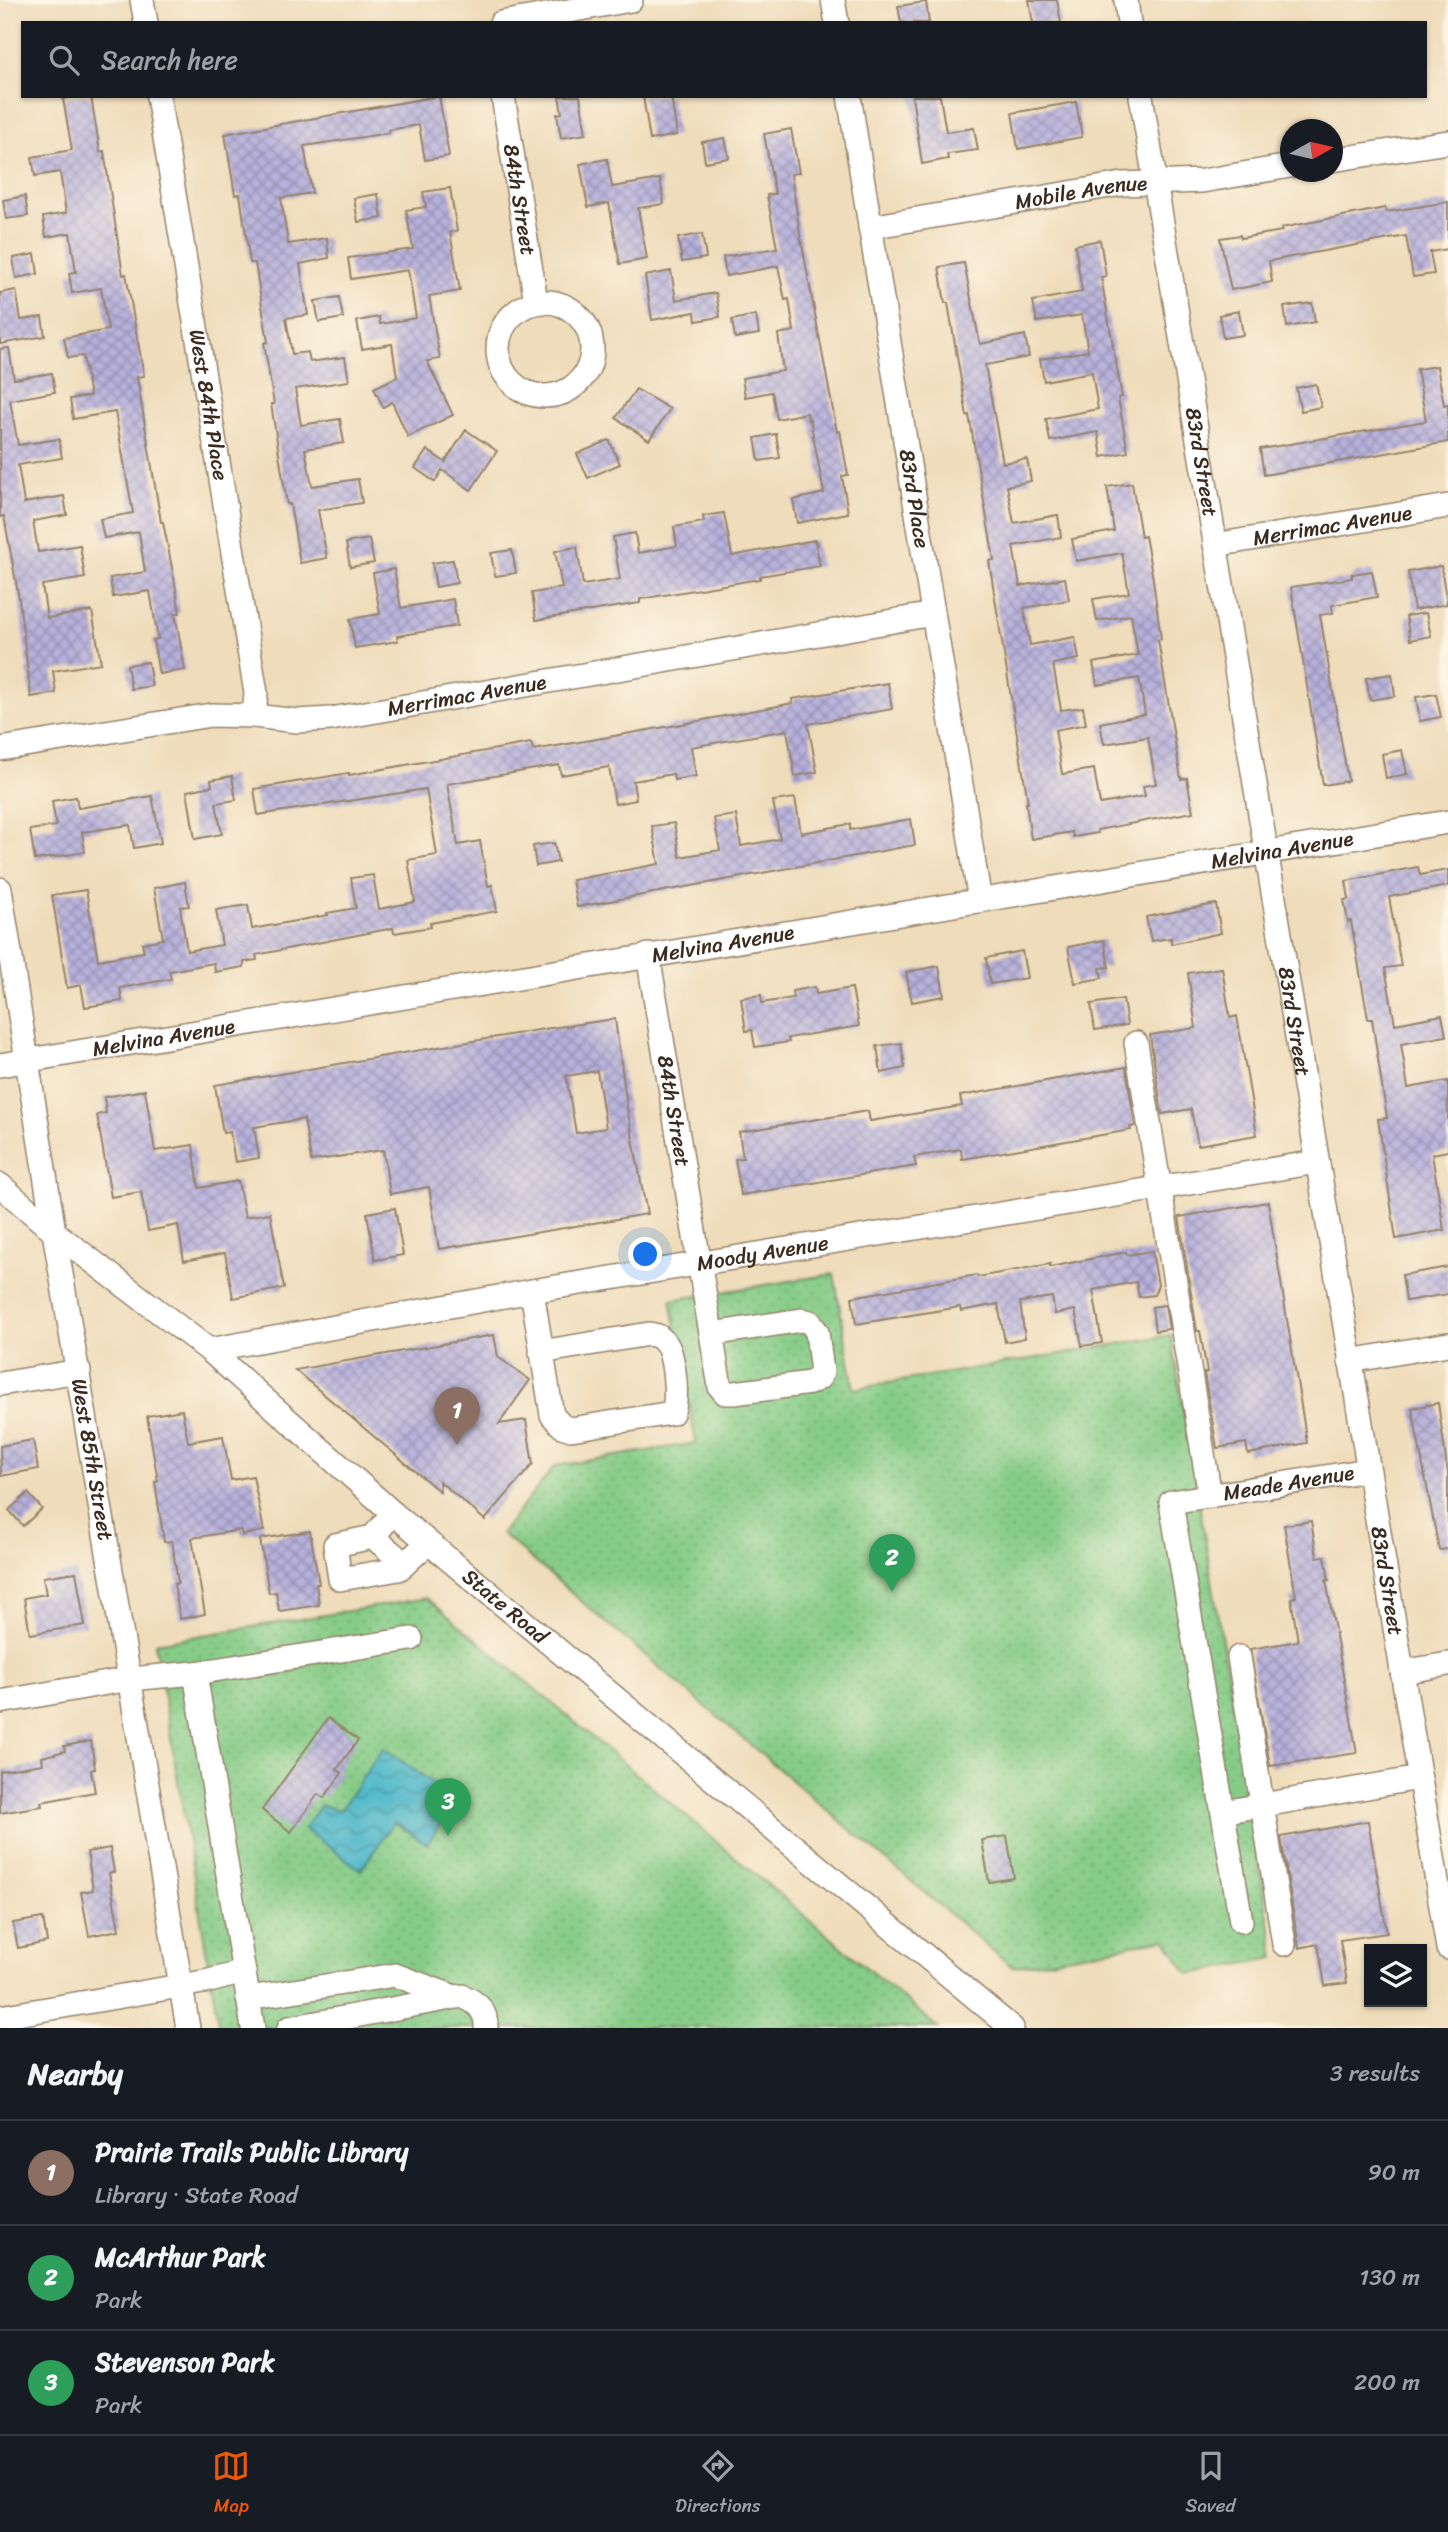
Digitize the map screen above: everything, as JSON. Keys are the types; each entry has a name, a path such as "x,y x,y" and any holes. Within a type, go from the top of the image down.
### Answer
{"street":[{"path":"142,0 146,21"},
{"path":"512,21 631,0"},
{"path":"833,0 837,21"},
{"path":"1126,0 1129,21"},
{"name":"West 84th Place","path":"158,98 256,693 254,716"},
{"name":"84th Street","path":"503,98 536,302"},
{"name":"83rd Place","path":"849,98 980,901"},
{"name":"83rd Street","path":"1142,98 1448,1948"},
{"path":"1343,158 1448,142"},
{"name":"Mobile Avenue","path":"870,227 1122,184 1202,181 1280,168"},
{"path":"551,301 571,309 586,325 592,339 593,354 589,368 570,390 556,396 530,394 517,387 501,366 499,338 504,326 512,315 536,302 551,301"},
{"name":"Merrimac Avenue","path":"1215,545 1448,506"},
{"name":"Merrimac Avenue","path":"0,749 211,715 297,721 331,719 933,614"},
{"name":"Melvina Avenue","path":"0,1065 1448,822"},
{"name":"West 85th Street","path":"0,889 54,1232 188,2028"},
{"name":"84th Street","path":"648,955 720,1387 725,1392 810,1383 822,1373 817,1332 810,1322 802,1320 712,1334"},
{"path":"1136,1043 1210,1496"},
{"name":"Moody Avenue","path":"209,1350 532,1291 1317,1162"},
{"name":"State Road","path":"0,1185 54,1232 209,1350 428,1543 1012,2028"},
{"path":"532,1291 541,1352 552,1415 562,1426 571,1429 672,1413 675,1408 676,1392 669,1349 659,1336 649,1334 541,1352"},
{"path":"1350,1361 1448,1344"},
{"path":"0,1384 79,1371"},
{"name":"Meade Avenue","path":"1223,1812 1171,1502 1368,1469"},
{"path":"393,1513 373,1537 335,1545 340,1579 399,1569 428,1543"},
{"path":"373,1537 405,1564"},
{"path":"0,1702 130,1679 195,1673 411,1639"},
{"path":"1239,1657 1284,1944"},
{"path":"1402,1672 1448,1664"},
{"path":"195,1673 253,2028"},
{"path":"1241,1921 1223,1812 1419,1778"},
{"path":"0,2017 181,1986 244,1972"},
{"path":"248,1998 395,1975 452,1996"},
{"path":"289,2028 452,1996 462,1996 478,2005 484,2013 486,2028"}],"green space":[{"path":"834,1274 854,1389 1171,1335 1275,1958 1189,1974 1165,1939 1012,1967 501,1533 555,1466 696,1443 671,1300"},
{"path":"427,1598 938,2028 219,2028 155,1643"}],"water":[{"path":"383,1748 457,1800 427,1844 394,1822 361,1870 304,1829 321,1805 340,1810"}],"building":[{"path":"1029,0 1057,0 1061,21 1033,21"},
{"path":"926,2 929,21 901,21 898,6"},
{"path":"91,98 100,152 104,151 123,275 126,274 144,376 137,377 161,522 180,613 175,613 185,670 159,674 153,640 158,639 150,591 113,597 110,578 145,572 139,532 104,538 100,519 133,513 115,412 73,419 70,399 90,396 83,356 68,358 64,338 108,330 101,288 72,293 69,273 76,272 70,233 46,237 43,217 66,213 60,172 35,176 32,157 72,150 63,99"},
{"path":"439,98 449,156 425,160 419,125 388,130 389,133 304,146 312,193 281,198 288,244 327,238 329,258 300,264 308,315 286,318 292,354 308,352 310,362 345,357 349,381 295,389 301,425 340,419 344,443 305,449 312,486 358,479 362,503 318,510 327,558 300,563 290,504 287,504 271,404 274,404 264,343 268,342 255,263 250,263 240,194 235,195 225,134"},
{"path":"559,98 580,98 586,134 561,138 557,114 562,113"},
{"path":"643,98 671,98 677,135 650,140"},
{"path":"912,98 940,98 946,132 974,128 978,150 947,154 948,159 922,164"},
{"path":"1076,102 1082,137 1018,149 1012,113"},
{"path":"791,129 799,173 791,174 800,234 837,432 840,431 848,475 842,476 848,513 797,523 793,500 824,493 810,419 808,420 807,413 777,419 772,392 745,397 742,378 783,371 778,334 794,331 789,299 785,300 778,266 726,276 723,257 777,248 767,195 775,194 764,134"},
{"path":"725,138 729,158 705,162 702,142"},
{"path":"607,159 612,187 660,179 664,204 638,208 647,259 620,264 609,203 588,207 580,164"},
{"path":"450,188 457,231 450,232 460,291 429,296 440,359 427,361 453,415 408,437 392,402 383,407 374,388 397,377 392,344 362,349 357,321 379,317 380,324 416,318 408,270 351,279 348,258 413,249 406,210 426,207 423,192"},
{"path":"378,194 382,218 358,222 354,198"},
{"path":"25,196 28,216 6,219 3,200"},
{"path":"1448,202 1448,249 1430,252 1434,274 1413,277 1406,236 1269,261 1272,282 1231,290 1220,238 1240,235 1241,238 1282,231 1281,228 1385,208 1386,212"},
{"path":"702,234 706,258 682,262 678,238"},
{"path":"1100,240 1106,276 1101,277 1122,397 1118,398 1128,452 1102,457 1098,432 1050,441 1046,419 1098,409 1092,372 1044,381 1040,359 1088,351 1082,315 1037,322 1033,301 1082,292 1075,245"},
{"path":"35,254 38,274 16,278 13,258"},
{"path":"964,263 980,344 1025,335 1029,357 985,365 1003,463 1027,459 1031,481 1007,486 1014,523 1058,515 1061,537 1013,546 1020,586 1065,578 1069,600 1024,608 1030,645 1075,637 1079,659 1053,664 1061,710 1083,707 1086,724 1055,730 1062,774 1094,769 1100,804 1145,796 1143,786 1156,784 1148,737 1104,744 1100,723 1145,714 1139,678 1097,685 1093,663 1138,655 1131,615 1097,621 1093,599 1129,593 1122,553 1076,561 1072,539 1114,531 1107,487 1132,483 1141,537 1145,536 1153,579 1161,639 1158,640 1181,779 1187,778 1193,812 1097,830 1098,833 1073,837 1072,832 1031,839 1028,803 989,561 994,560 948,303 945,303 939,267"},
{"path":"671,271 676,300 716,293 720,317 696,321 695,312 652,320 645,276"},
{"path":"16,290 21,320 42,317 45,336 0,344 0,293"},
{"path":"339,297 343,318 319,322 315,301"},
{"path":"1312,303 1315,322 1287,327 1284,307"},
{"path":"1239,311 1243,335 1223,338 1219,315"},
{"path":"756,315 759,334 735,338 732,320"},
{"path":"9,348 14,379 52,373 55,392 10,400 18,445 59,439 62,458 18,465 24,503 64,496 67,515 33,521 38,552 80,545 85,578 42,585 47,618 92,611 101,663 53,671 56,693 31,697 19,599 4,516 0,517 0,349"},
{"path":"1437,366 1444,405 1448,404 1448,442 1264,475 1260,449 1426,421 1417,369"},
{"path":"1316,384 1321,407 1301,411 1296,388"},
{"path":"636,389 670,409 649,440 616,418"},
{"path":"466,430 497,451 471,490 442,470 435,482 415,468 427,450 445,462"},
{"path":"776,434 780,458 759,461 755,438"},
{"path":"609,440 620,464 588,478 577,454"},
{"path":"724,513 732,556 815,540 820,566 640,599 640,603 536,620 532,593 562,588 555,551 577,547 583,585 620,579 613,537 635,533 638,553 677,546 674,527 704,522 703,516"},
{"path":"369,539 374,563 350,567 346,543"},
{"path":"512,550 516,573 495,576 491,553"},
{"path":"453,560 457,583 436,587 432,563"},
{"path":"1441,566 1447,604 1414,610 1408,572"},
{"path":"394,569 401,608 453,599 457,626 397,636 398,641 355,648 350,619 380,614 373,573"},
{"path":"1372,571 1377,597 1332,605 1333,613 1320,615 1348,781 1323,785 1291,587 1352,578 1352,574"},
{"path":"1426,613 1431,636 1410,640 1406,616"},
{"path":"148,662 152,686 131,689 127,665"},
{"path":"1392,674 1395,696 1370,700 1366,678"},
{"path":"888,683 892,709 808,724 817,772 795,776 787,730 691,747 696,776 674,780 673,774 633,781 636,800 615,804 609,767 561,775 559,765 447,784 458,845 480,841 488,886 492,885 497,911 430,923 431,927 394,933 393,928 256,955 257,960 244,962 244,967 215,972 214,963 169,971 171,979 120,988 122,1001 85,1007 81,985 67,988 52,895 86,890 98,960 144,952 142,943 163,939 154,888 185,882 189,906 180,907 187,951 222,945 216,910 248,905 252,929 356,908 351,878 373,875 379,909 415,902 408,860 437,855 426,789 258,815 254,789 531,743 533,750 677,725 793,703 792,699"},
{"path":"1436,694 1441,717 1420,721 1416,697"},
{"path":"1402,750 1407,774 1386,778 1382,754"},
{"path":"232,776 236,800 216,803 222,834 195,839 187,791 212,786 211,780"},
{"path":"152,796 161,843 134,848 130,825 82,832 85,852 35,860 30,830 56,826 52,801 76,797 78,808"},
{"path":"795,798 801,833 850,824 850,830 911,819 915,845 577,907 572,880 659,864 652,826 674,823 680,857 720,850 714,818 736,815 741,846 780,839 773,801"},
{"path":"554,843 558,862 536,866 533,846"},
{"path":"1418,867 1420,875 1448,870 1448,886 1389,897 1401,966 1385,968 1395,1024 1442,1015 1446,1036 1401,1044 1408,1088 1448,1081 1448,1151 1432,1154 1444,1230 1396,1239 1378,1119 1387,1118 1372,1019 1368,1019 1351,921 1348,922 1344,900 1349,899 1346,881"},
{"path":"1216,904 1221,933 1171,944 1171,938 1151,941 1146,917"},
{"path":"1104,940 1109,967 1100,968 1102,978 1075,983 1068,947"},
{"path":"1022,951 1027,978 990,984 986,958"},
{"path":"939,966 944,996 912,1002 906,972"},
{"path":"1222,968 1230,1018 1237,1016 1257,1135 1198,1145 1191,1109 1162,1114 1150,1035 1196,1028 1188,973"},
{"path":"815,987 816,994 852,988 859,1026 788,1038 789,1042 755,1047 752,1030 746,1031 741,998 761,995 762,1003 793,998 792,991"},
{"path":"1123,999 1127,1025 1095,1030 1091,1004"},
{"path":"615,1019 627,1107 647,1214 439,1249 429,1187 390,1194 383,1150 311,1161 304,1119 254,1127 259,1158 235,1162 230,1132 223,1133 215,1085","holes":["597,1071 606,1128 576,1133 566,1076"]},
{"path":"901,1043 905,1068 881,1073 877,1046"},
{"path":"1126,1067 1135,1126 1130,1127 1131,1130 962,1159 961,1149 914,1157 916,1166 741,1195 735,1159 743,1158 739,1132 868,1111 870,1121 962,1106 960,1096"},
{"path":"145,1090 155,1151 193,1145 199,1188 238,1181 245,1217 270,1213 284,1288 233,1298 225,1253 184,1261 178,1225 148,1231 141,1192 111,1197 97,1115 106,1113 104,1097"},
{"path":"1268,1202 1307,1443 1248,1454 1246,1443 1217,1448 1204,1373 1207,1372 1200,1331 1197,1331 1179,1217"},
{"path":"395,1208 403,1255 375,1260 367,1213"},
{"path":"1152,1251 1158,1285 1154,1295 1139,1297 1136,1282 1093,1290 1102,1343 1082,1346 1075,1310 1055,1314 1052,1297 1020,1302 1025,1338 1005,1342 998,1304 961,1311 960,1307 856,1324 852,1297 977,1275 978,1277 1050,1264 1050,1267 1126,1252 1127,1255"},
{"path":"1448,1267 1448,1294 1406,1301 1402,1275"},
{"path":"1165,1305 1169,1329 1155,1331 1152,1307"},
{"path":"494,1335 498,1357 530,1380 499,1424 526,1420 533,1464 485,1520 439,1481 440,1492 295,1370"},
{"path":"1438,1403 1448,1474 1448,1549 1439,1550 1412,1408"},
{"path":"182,1410 188,1442 223,1436 231,1480 253,1476 264,1531 242,1535 241,1530 192,1538 205,1614 180,1619 174,1584 178,1583 172,1541 164,1542 155,1482 158,1481 147,1416"},
{"path":"33,1440 38,1469 1,1476 0,1446"},
{"path":"28,1493 42,1509 23,1526 9,1510"},
{"path":"1311,1521 1317,1557 1325,1556 1329,1580 1326,1580 1357,1753 1270,1766 1250,1649 1298,1641 1291,1598 1296,1597 1284,1525"},
{"path":"310,1531 319,1584 316,1584 319,1605 279,1611 276,1592 269,1593 260,1539"},
{"path":"76,1572 85,1625 30,1634 24,1598 46,1594 43,1577"},
{"path":"328,1718 358,1740 337,1769 342,1773 324,1798 318,1794 291,1832 262,1810"},
{"path":"91,1741 95,1769 91,1770 95,1792 41,1802 42,1806 0,1813 0,1771 43,1764 42,1757 65,1751 64,1746"},
{"path":"1368,1821 1387,1933 1340,1940 1347,1983 1325,1986 1318,1944 1299,1948 1281,1837"},
{"path":"1007,1836 1014,1878 989,1882 982,1840"},
{"path":"110,1848 114,1872 109,1873 119,1930 89,1936 81,1892 93,1890 87,1852"},
{"path":"43,1918 47,1942 18,1948 13,1923"}],"place":[{"name":"Prairie Trails Public Library","path":"457,1445"},
{"name":"McArthur Park","path":"892,1592"},
{"name":"Stevenson Park","path":"448,1836"}]}
